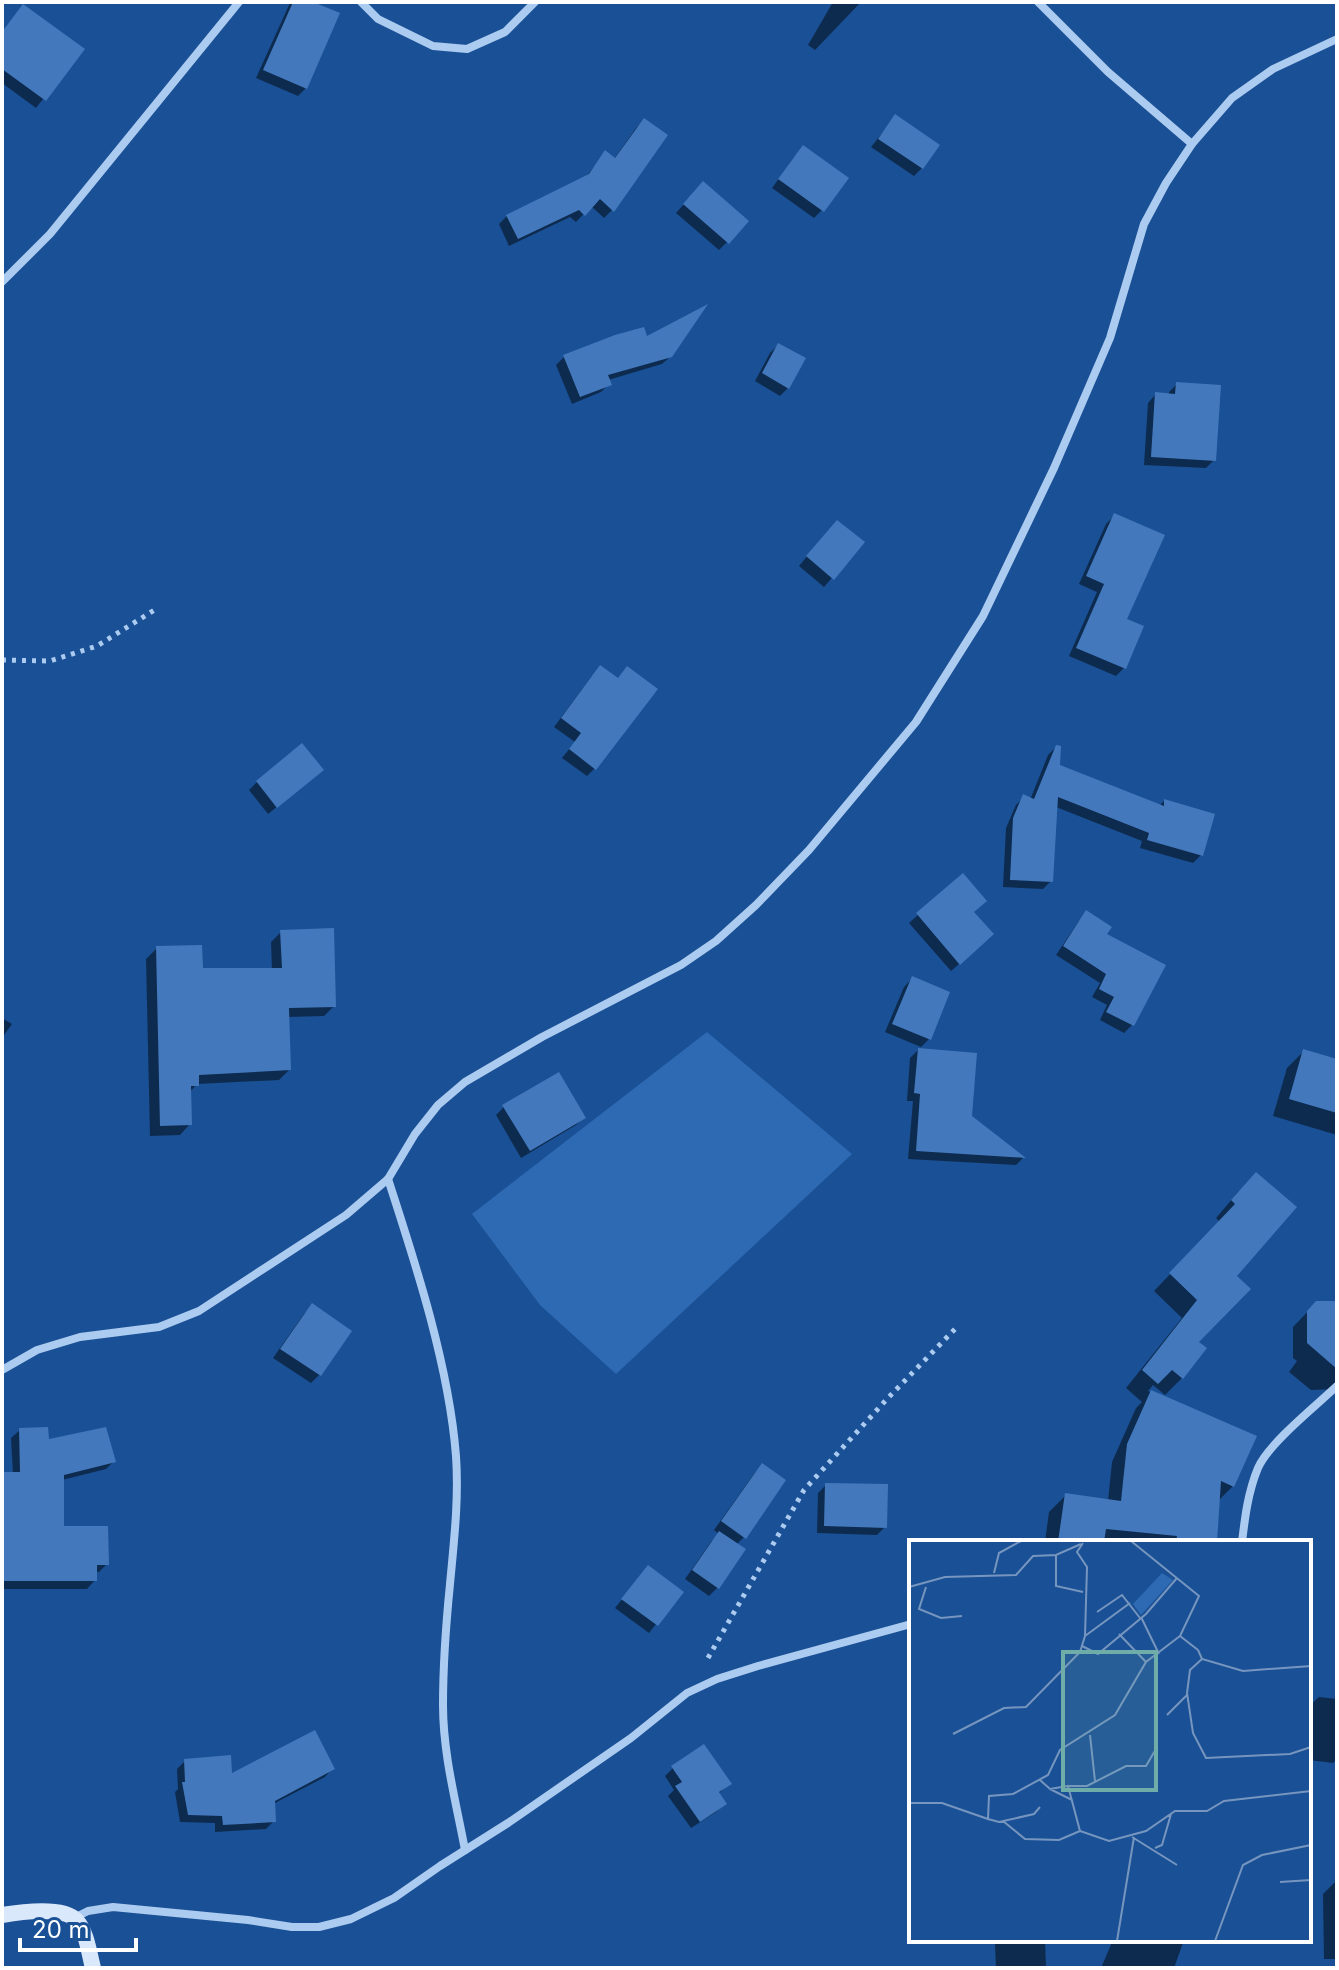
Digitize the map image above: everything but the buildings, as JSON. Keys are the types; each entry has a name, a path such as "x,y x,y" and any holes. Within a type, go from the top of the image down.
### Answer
{"street":[{"path":"2,282 50,234 239,2"},
{"path":"361,2 378,19 433,46 467,49 505,32 535,2"},
{"path":"1038,2 1108,72 1192,144"},
{"path":"2,1370 37,1350 80,1337 159,1327 199,1311 346,1215 388,1179 415,1134 438,1105 465,1082 542,1037 681,965 716,941 756,905 809,850 916,722 983,616 1086,397 1110,338 1144,224 1192,144 1232,98 1273,69 1337,39"},
{"path":"388,1179 435,1341 456,1456 457,1510 443,1707 447,1759 465,1850"},
{"path":"1242,1540 1248,1495 1259,1464 1275,1444 1337,1386"},
{"path":"74,1918 88,1911 113,1907 292,1927 319,1927 351,1919 394,1898 508,1823 631,1738 687,1693 717,1679 758,1666 909,1625"},
{"path":"2,1915 60,1912 74,1918 85,1937 93,1968"}],"path":[{"path":"2,660 50,661 97,646 156,609"},
{"path":"687,1693 804,1490 955,1329"}],"shaded area":[{"path":"707,1032 852,1154 616,1374 540,1305 472,1214"}]}
